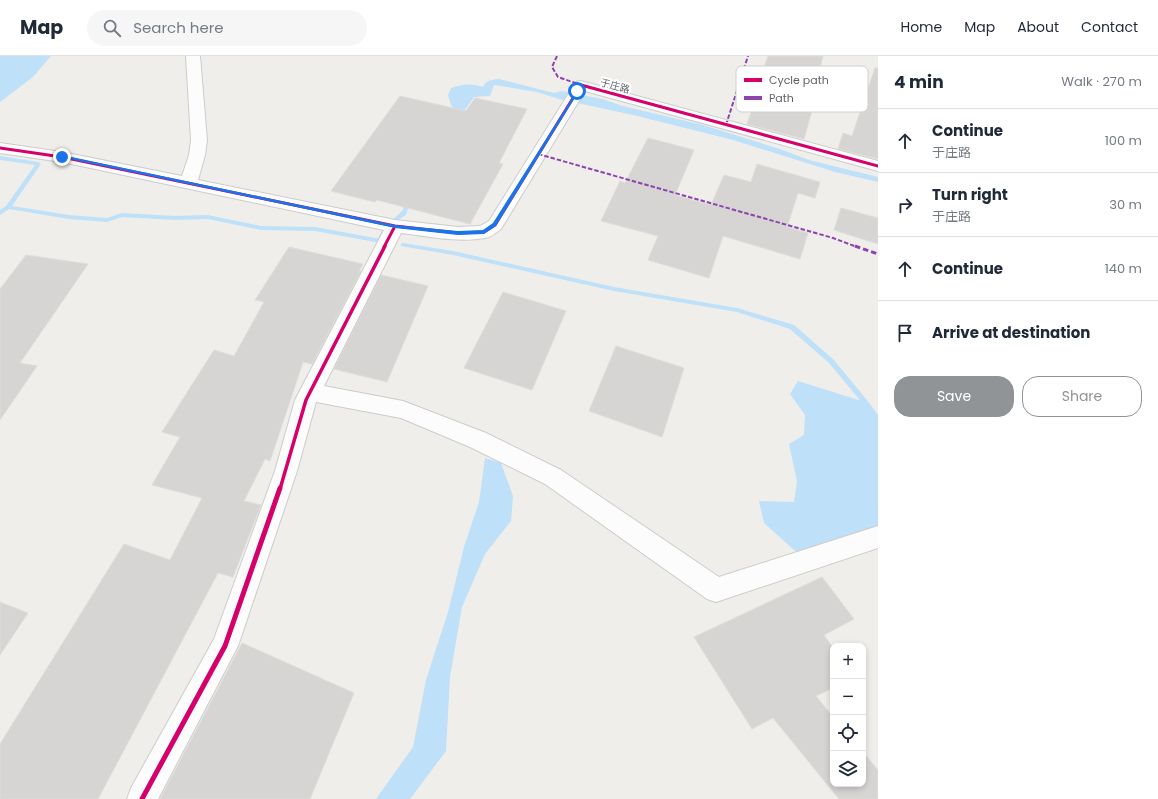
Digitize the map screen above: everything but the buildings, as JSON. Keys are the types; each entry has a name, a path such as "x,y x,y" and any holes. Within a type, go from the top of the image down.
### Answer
{"street":[{"path":"188,183 197,155 199,140 193,56"},
{"name":"于庄路","path":"395,226 458,233 484,232 495,224 581,85 878,166"},
{"path":"0,148 62,157 395,226 306,400 286,471 225,646 142,799"},
{"path":"311,392 403,410 478,440 553,477 716,590 878,537"}],"water":[{"path":"0,56 51,56 33,77 0,102"},
{"path":"499,79 555,93 562,91 602,99 623,106 703,125 780,149 809,160 878,177 878,182 835,172 733,140 633,115 559,99 537,92 494,85 490,96 474,97 460,117 408,208 406,215 393,223 381,241 377,240 383,229 403,210 405,199 456,111 451,105 448,95 451,88 467,84 483,87 491,80"},
{"path":"798,381 865,402 878,420 878,529 812,563 793,549 764,523 759,501 794,502 797,481 789,444 804,435 805,415 790,394"},
{"path":"485,458 501,463 513,496 511,521 485,554 462,607 450,677 446,751 410,799 376,799 413,747 426,680 448,612 464,547 479,502"}],"waterway":[{"path":"0,158 38,164 8,207"},
{"path":"0,213 8,207"},
{"path":"8,207 69,217 107,220 122,215 175,218 208,217 261,228 315,229 381,241"},
{"path":"403,245 453,253 614,289 737,310 792,327 831,361 865,402"},
{"path":"862,399 878,420"}],"marked path":[{"path":"557,56 552,67 558,77 581,85"},
{"path":"745,66 748,56"},
{"path":"726,125 736,94"},
{"path":"538,154 833,238 878,254"}],"cycle path":[{"path":"0,148 62,157 395,226 458,233 484,232 495,225 581,85 878,166"},
{"path":"142,799 225,646 286,471 306,400 395,226"}],"route":[{"path":"62,157 395,226 458,233 484,232 495,224 577,91"}]}
